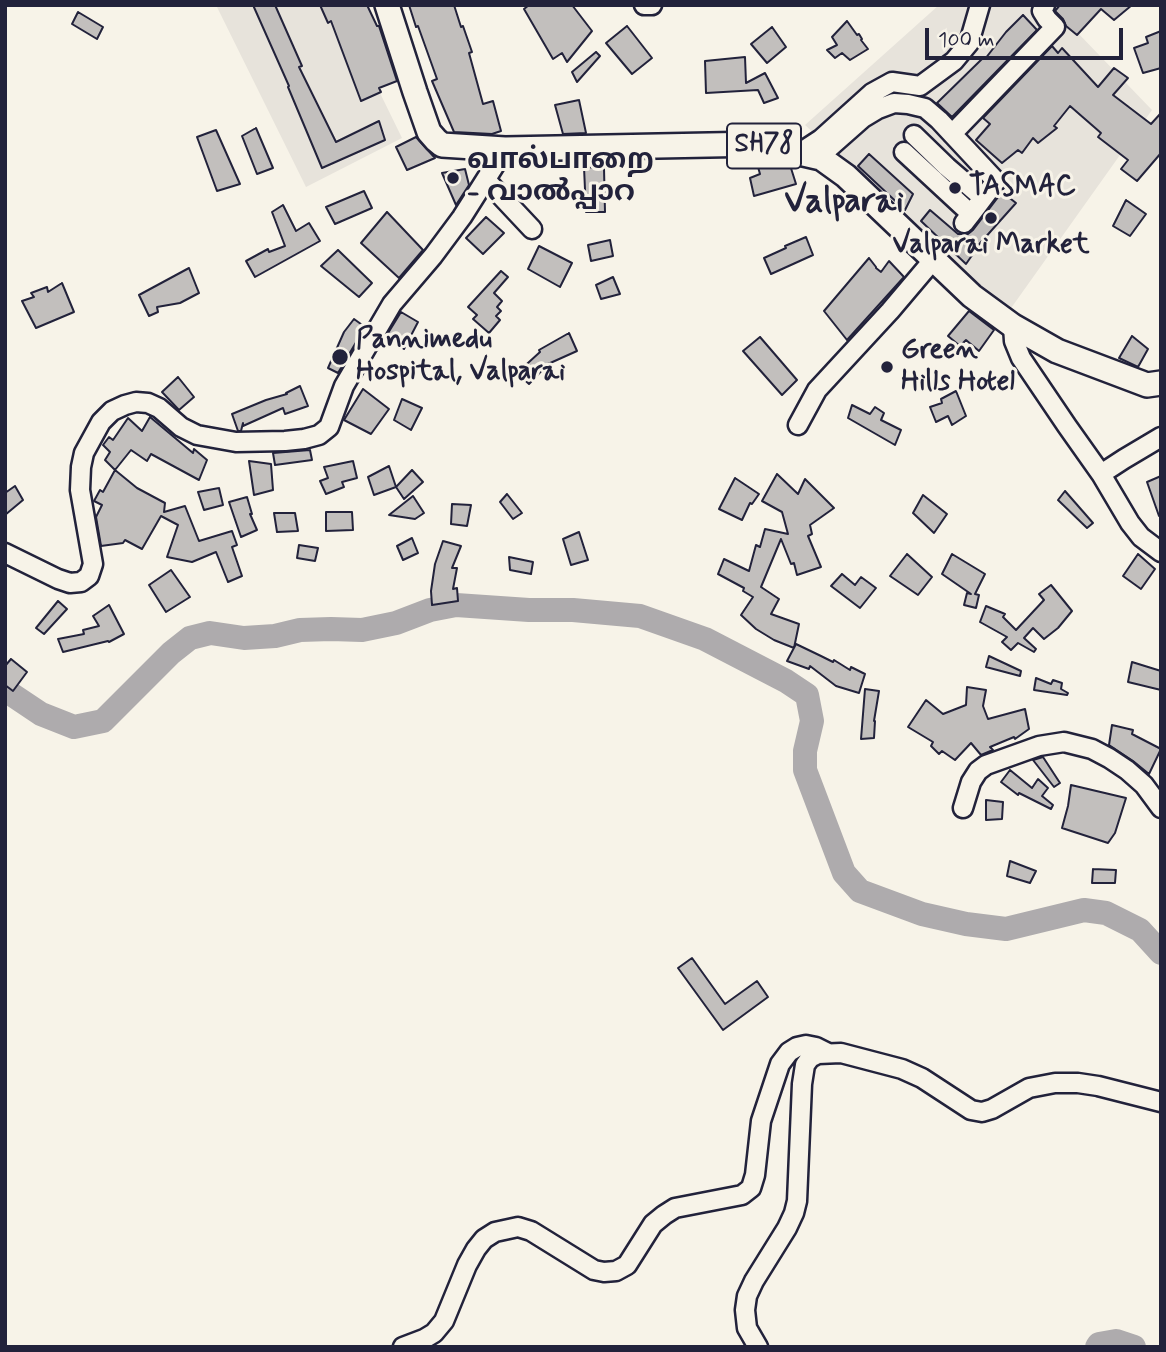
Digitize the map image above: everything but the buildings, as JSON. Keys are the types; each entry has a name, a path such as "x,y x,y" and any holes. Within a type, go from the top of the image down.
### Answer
{"main road":[{"name":"SH78","path":"387,5 429,132 442,145 505,149 760,144 809,156 846,176 972,296 1013,326 1057,351 1147,385 1161,383"}],"street":[{"path":"644,5 652,5"},
{"path":"809,156 821,139 872,93 892,82 920,86 954,61 969,43 980,5"},
{"path":"953,134 1055,27 1042,11 1045,5"},
{"path":"809,156 829,148 863,118 878,109 894,103 908,104 925,108 996,181 971,214 904,152"},
{"path":"915,135 976,192"},
{"path":"5,553 70,583 81,582 89,576 93,564 80,490 81,467 84,453 101,422 112,411 125,405 148,403 197,435 236,442 304,439 319,435 329,427 344,386 392,304 462,217 505,149"},
{"path":"486,180 532,229"},
{"path":"797,425 817,390 934,259"},
{"path":"1013,326 1014,341 1021,358 1141,537 1161,552"},
{"path":"1101,474 1161,437"},
{"path":"963,808 971,782 986,765 1039,746 1064,742 1092,749 1127,770 1144,785 1161,808"},
{"path":"402,1347 435,1333 444,1321 476,1249 484,1239 495,1233 518,1227 531,1231 594,1270 616,1271 627,1265 653,1224 664,1214 675,1208 742,1195 751,1188 755,1175 761,1121 780,1065 797,1046 816,1047 828,1053"},
{"path":"758,1347 747,1328 747,1296 787,1228 797,1201 799,1120 805,1065 810,1058 828,1053 857,1056 902,1069 922,1077 971,1110 982,1112 1029,1088 1055,1083 1098,1086 1161,1102"}],"shaded area":[{"path":"216,5 337,5 402,138 306,187"},
{"name":"Valparai Market","path":"939,5 1051,5 1152,110 1009,311 805,125"}],"waterway":[{"path":"5,690 41,714 74,727 103,721 171,653 190,638 210,633 244,638 275,636 300,630 362,630 456,605 640,616 705,639 786,681 807,695 812,721 805,751 805,770 844,873 860,891 922,914 966,924 1006,929 1084,910 1106,913 1140,930 1161,953"},
{"path":"1097,1347 1099,1344 1116,1341 1134,1347"}],"place":[{"name":"வால்பாறை - വാൽപ്പാറ","path":"453,178"},
{"name":"TASMAC","path":"955,188"},
{"name":"Valparai Market","path":"991,218"},
{"name":"Pannimedu Hospital, Valparai","path":"340,357"},
{"name":"Green Hills Hotel","path":"887,367"}],"district":[{"name":"Valparai","path":"844,204"}]}
